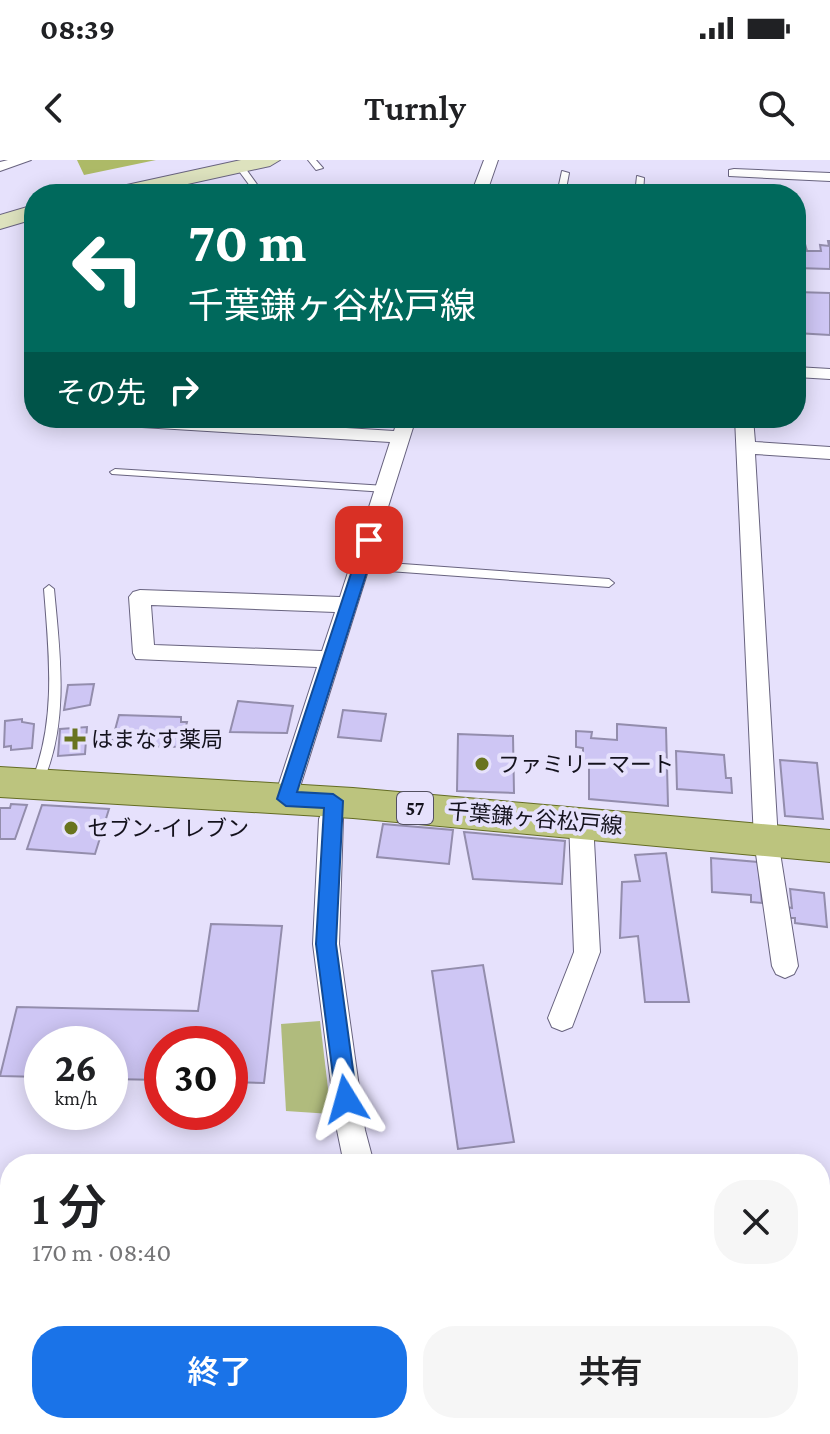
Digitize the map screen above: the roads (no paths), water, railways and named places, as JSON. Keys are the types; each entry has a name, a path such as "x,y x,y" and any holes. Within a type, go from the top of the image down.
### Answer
{"main road":[{"name":"千葉鎌ヶ谷松戸線","path":"18,783 286,799 332,810 581,822 830,846"}],"street":[{"path":"0,167 24,160"},
{"path":"163,184 270,160"},
{"path":"482,184 491,160"},
{"path":"734,167 830,177"},
{"path":"0,222 24,215"},
{"path":"806,373 830,374"},
{"path":"286,799 405,428"},
{"path":"745,428 766,840 785,966"},
{"path":"746,447 830,453"},
{"path":"332,659 144,653 140,597 349,605"},
{"path":"332,810 326,944 357,1154"},
{"path":"562,1018 587,952 581,822"}],"lane":[{"path":"312,160 319,168"},
{"path":"240,167 253,184"},
{"path":"563,184 565,173"},
{"path":"640,178 640,184"},
{"path":"115,472 386,489"},
{"path":"361,565 609,583"},
{"path":"18,783 47,765 56,669 49,589"}],"place":[{"name":"はまなす薬局","path":"75,739"},
{"name":"ファミリーマート","path":"482,764"},
{"name":"セブン-イレブン","path":"71,828"}]}
